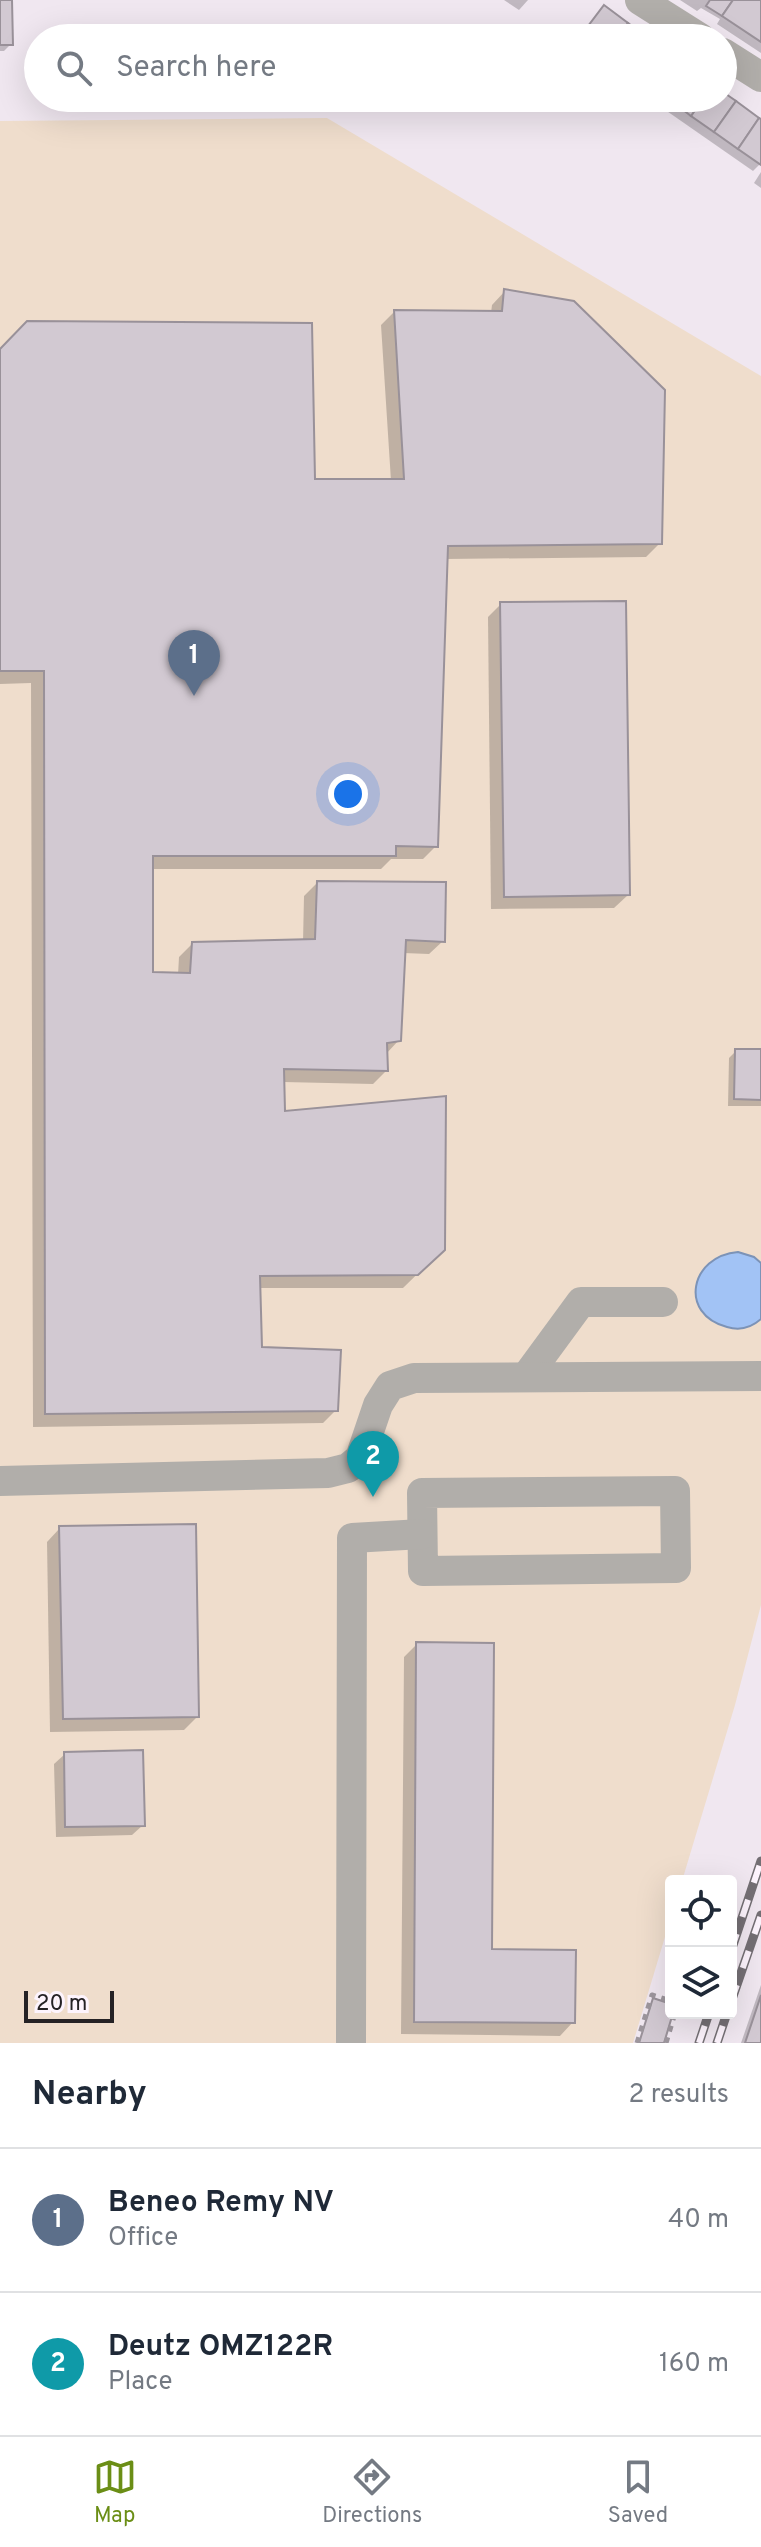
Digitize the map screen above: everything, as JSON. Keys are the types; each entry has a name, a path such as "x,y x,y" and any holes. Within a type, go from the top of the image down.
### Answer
{"street":[{"path":"640,0 678,24"},
{"path":"737,62 761,77"},
{"path":"526,1377 581,1302 663,1302"},
{"path":"0,1481 328,1473 348,1468 360,1458 378,1405 390,1386 414,1378 761,1376"},
{"path":"675,1491 676,1568 423,1571 422,1534 422,1493 675,1491"},
{"path":"351,2043 352,1538 422,1534"}],"path":[{"path":"637,2043 652,1995 665,1999"},
{"path":"666,2043 673,2019"}],"shaded area":[{"path":"327,118 761,376 761,1605 735,1705 684,1875 665,1875 665,1937 633,2043 0,2043 0,121"}],"water":[{"path":"738,1252 761,1263 761,1319 741,1329 711,1320 696,1299 696,1286 709,1264 722,1256"}],"building":[{"path":"0,0 12,0 13,45 0,45"},
{"path":"710,0 733,0 722,16 706,6"},
{"path":"733,0 761,0 761,42 737,24 722,16"},
{"path":"604,5 628,23 627,24 590,24"},
{"path":"737,102 759,118 738,149 714,132 728,112 737,112"},
{"path":"694,112 728,112 714,132 691,116"},
{"path":"761,119 761,165 738,149"},
{"path":"504,289 574,301 665,390 662,544 448,546 438,847 396,846 396,856 153,856 153,972 190,973 192,942 315,939 317,881 446,882 445,942 406,940 401,1041 387,1043 388,1071 284,1069 285,1111 446,1096 445,1250 418,1275 260,1276 262,1347 341,1350 338,1411 45,1414 44,671 0,671 0,349 27,321 312,323 315,479 404,479 394,310 502,311"},
{"path":"626,601 630,895 504,897 500,602"},
{"path":"735,1049 761,1049 761,1100 734,1099"},
{"path":"196,1524 199,1717 63,1719 59,1526"},
{"path":"416,1642 494,1643 492,1949 576,1950 575,2023 414,2022"},
{"path":"143,1750 145,1826 65,1827 64,1752"},
{"path":"761,1995 761,2043 745,2043"},
{"path":"653,1998 665,2002 665,2019 671,2019 664,2043 639,2043"}],"railway":[{"path":"732,1947 761,1861"},
{"path":"737,1985 761,1915"},
{"path":"699,2043 707,2019"},
{"path":"717,2043 725,2019"}],"place":[{"name":"Beneo Remy NV","path":"194,696"},
{"name":"Deutz OMZ122R","path":"373,1497"}]}
